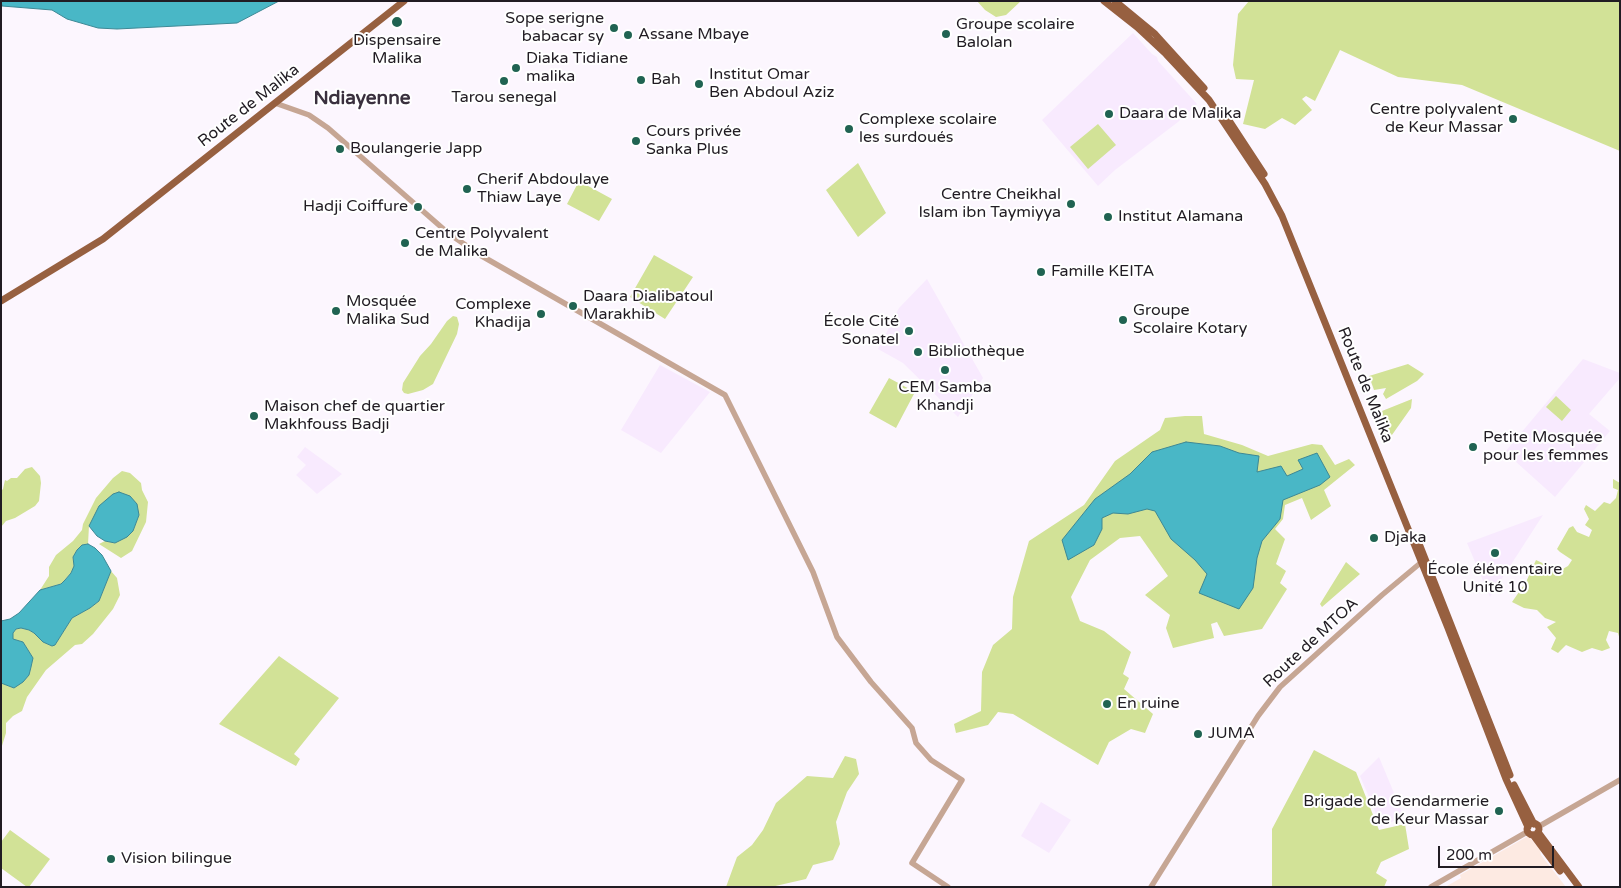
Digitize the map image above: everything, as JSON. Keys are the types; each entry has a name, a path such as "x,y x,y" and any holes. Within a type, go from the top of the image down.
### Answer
{"main road":[{"name":"Route de Malika","path":"1,301 89,248 111,232 404,1"},
{"name":"Route de Malika","path":"1104,1 1137,27 1166,54 1209,100 1265,184 1292,238 1510,778 1533,829 1573,887"},
{"name":"Route de Malika","path":"1115,1 1155,34 1208,93 1237,132 1268,181 1296,237 1423,561"},
{"name":"Route de Malika","path":"1,296 100,235 111,232"},
{"name":"Route de Malika","path":"1533,829 1579,887"}],"street":[{"path":"275,103 309,115 328,128 448,233 480,255 725,396 813,572 837,637 871,682 912,728 916,743 931,760 962,780 912,863 948,887"},
{"name":"Route de MTOA","path":"1151,887 1258,716 1280,687 1423,561"},
{"path":"1431,887 1620,780"}],"shaded area":[{"name":"Daara de Malika","path":"1133,33 1157,57 1158,61 1197,104 1178,122 1115,170 1098,186 1042,120"},
{"name":"CEM Samba Khandji","path":"927,279 983,378 958,417 903,363 878,349 899,308"},
{"path":"1583,359 1620,373 1620,378 1589,414 1610,431 1555,497 1505,452"},
{"path":"660,365 710,392 661,453 621,430"},
{"path":"305,447 342,474 317,494 296,475 306,465 297,457"},
{"name":"École élémentaire Unité 10","path":"1543,515 1490,597 1467,543"},
{"path":"1379,757 1404,817 1381,826 1360,776"},
{"path":"1041,802 1071,820 1049,853 1021,836"},
{"path":"1528,836 1540,849 1541,855 1566,887 1445,887 1461,878 1460,875"}],"green space":[{"path":"977,1 1021,1 1006,15 996,17 985,10"},
{"path":"1249,1 1620,1 1620,151 1462,85 1398,77 1340,50 1315,101 1306,96 1302,99 1312,110 1295,125 1282,118 1265,129 1243,124 1254,80 1236,79 1233,65 1238,14"},
{"path":"1098,124 1116,145 1088,169 1070,147"},
{"path":"858,163 886,213 858,237 826,190"},
{"path":"579,181 612,199 599,221 567,204"},
{"path":"654,255 693,277 665,319 630,297"},
{"path":"453,316 457,317 459,324 457,334 433,384 423,390 408,394 404,393 402,390 403,383 420,356"},
{"path":"1408,364 1424,374 1417,381 1386,399 1383,394 1386,388 1374,390 1369,376"},
{"path":"889,378 915,392 896,428 869,413"},
{"path":"1556,396 1571,410 1562,421 1546,407"},
{"path":"1412,399 1411,408 1387,442 1376,419 1377,413"},
{"path":"1202,416 1204,434 1242,445 1268,456 1312,444 1322,445 1335,465 1349,459 1355,465 1324,490 1331,506 1311,520 1302,498 1285,505 1283,519 1275,529 1285,539 1276,564 1286,571 1280,583 1287,589 1262,629 1224,636 1217,622 1211,624 1214,638 1173,648 1166,628 1170,615 1145,595 1168,576 1140,536 1120,538 1090,560 1071,597 1080,621 1104,631 1131,652 1123,674 1129,678 1124,689 1153,714 1145,733 1131,729 1109,742 1098,765 1013,714 998,712 988,725 956,733 954,724 981,711 982,672 993,645 1012,629 1013,597 1029,541 1084,505 1115,461 1160,430 1165,418"},
{"path":"32,467 40,476 39,501 35,506 6,521 1,527 1,491 5,480 17,478 25,469"},
{"path":"122,471 130,473 141,483 148,502 146,522 132,551 121,558 99,544 105,541 115,543 133,531 139,515 89,526 88,544 82,545 77,550 73,557 74,566 71,573 61,584 40,590 49,576 49,567 56,555 73,541 82,530 96,498 113,478"},
{"path":"1613,479 1620,483 1620,640 1618,633 1609,631 1606,640 1610,648 1602,651 1592,648 1582,652 1566,645 1558,653 1551,649 1556,638 1547,627 1556,622 1545,618 1537,610 1524,608 1512,602 1526,582 1536,560 1559,571 1568,566 1572,560 1557,549 1569,528 1573,526 1577,532 1589,537 1592,530 1585,525 1589,519 1584,509 1586,505 1595,511 1604,502 1610,504 1616,498 1618,490 1613,488"},
{"path":"1346,562 1360,574 1322,607 1320,604"},
{"path":"111,571 117,578 120,595 113,609 93,634 82,644 75,645 46,670 27,697 22,711 6,723 6,733 1,749 1,683 14,688 29,675 33,658 23,642 13,639 13,633 16,629 21,628 29,630 43,642 52,646 55,645 72,618 99,601"},
{"path":"279,656 339,698 294,754 300,759 296,766 219,724"},
{"path":"1314,750 1356,772 1379,830 1405,824 1409,849 1381,862 1376,873 1387,880 1384,887 1272,887 1272,829"},
{"path":"845,756 856,759 859,774 847,792 836,822 840,844 833,860 813,865 806,879 771,887 726,887 737,857 752,845 763,830 776,803 807,776 833,778"},
{"path":"10,830 50,859 29,887 1,868 1,842"}],"water":[{"path":"1,1 279,1 237,23 117,29 98,28 67,19 52,10 2,6"},
{"path":"1186,442 1220,446 1239,453 1259,456 1257,472 1281,466 1287,476 1303,469 1298,460 1317,453 1330,477 1320,485 1283,500 1280,519 1262,541 1257,558 1253,588 1239,609 1199,593 1207,574 1195,560 1171,539 1155,511 1147,509 1128,514 1113,513 1102,518 1102,529 1094,545 1068,560 1062,540 1095,499 1130,474 1152,452"},
{"path":"119,492 130,496 137,504 139,515 133,531 127,537 115,543 105,541 97,536 89,526 99,506 113,494"},
{"path":"88,544 102,555 111,571 99,601 72,618 55,645 52,646 43,642 29,630 16,629 13,633 13,639 23,642 33,658 29,675 14,688 1,683 1,621 10,619 19,613 40,590 61,584 71,573 74,566 73,557 77,550 82,545"}],"place":[{"name":"Dispensaire Malika","path":"397,22"},
{"name":"Sope serigne babacar sy","path":"614,28"},
{"name":"Groupe scolaire Balolan","path":"946,34"},
{"name":"Assane Mbaye","path":"628,35"},
{"name":"Diaka Tidiane malika","path":"516,68"},
{"name":"Bah","path":"641,80"},
{"name":"Tarou senegal","path":"504,81"},
{"name":"Institut Omar Ben Abdoul Aziz","path":"699,84"},
{"name":"Daara de Malika","path":"1109,114"},
{"name":"Centre polyvalent de Keur Massar","path":"1513,119"},
{"name":"Complexe scolaire les surdoués","path":"849,129"},
{"name":"Cours privée Sanka Plus","path":"636,141"},
{"name":"Boulangerie Japp","path":"340,149"},
{"name":"Cherif Abdoulaye Thiaw Laye","path":"467,189"},
{"name":"Centre Cheikhal Islam ibn Taymiyya","path":"1071,204"},
{"name":"Hadji Coiffure","path":"418,207"},
{"name":"Institut Alamana","path":"1108,217"},
{"name":"Centre Polyvalent de Malika","path":"405,243"},
{"name":"Famille KEITA","path":"1041,272"},
{"name":"Daara Dialibatoul Marakhib","path":"573,306"},
{"name":"Mosquée Malika Sud","path":"336,311"},
{"name":"Complexe Khadija","path":"541,314"},
{"name":"Groupe Scolaire Kotary","path":"1123,320"},
{"name":"École Cité Sonatel","path":"909,331"},
{"name":"Bibliothèque","path":"918,352"},
{"name":"CEM Samba Khandji","path":"945,370"},
{"name":"Maison chef de quartier Makhfouss Badji","path":"254,416"},
{"name":"Petite Mosquée pour les femmes","path":"1473,447"},
{"name":"Djaka","path":"1374,538"},
{"name":"École élémentaire Unité 10","path":"1495,553"},
{"name":"En ruine","path":"1107,704"},
{"name":"JUMA","path":"1198,734"},
{"name":"Brigade de Gendarmerie de Keur Massar","path":"1499,811"},
{"name":"Vision bilingue","path":"111,859"}],"district":[{"name":"Ndiayenne","path":"362,99"}]}
